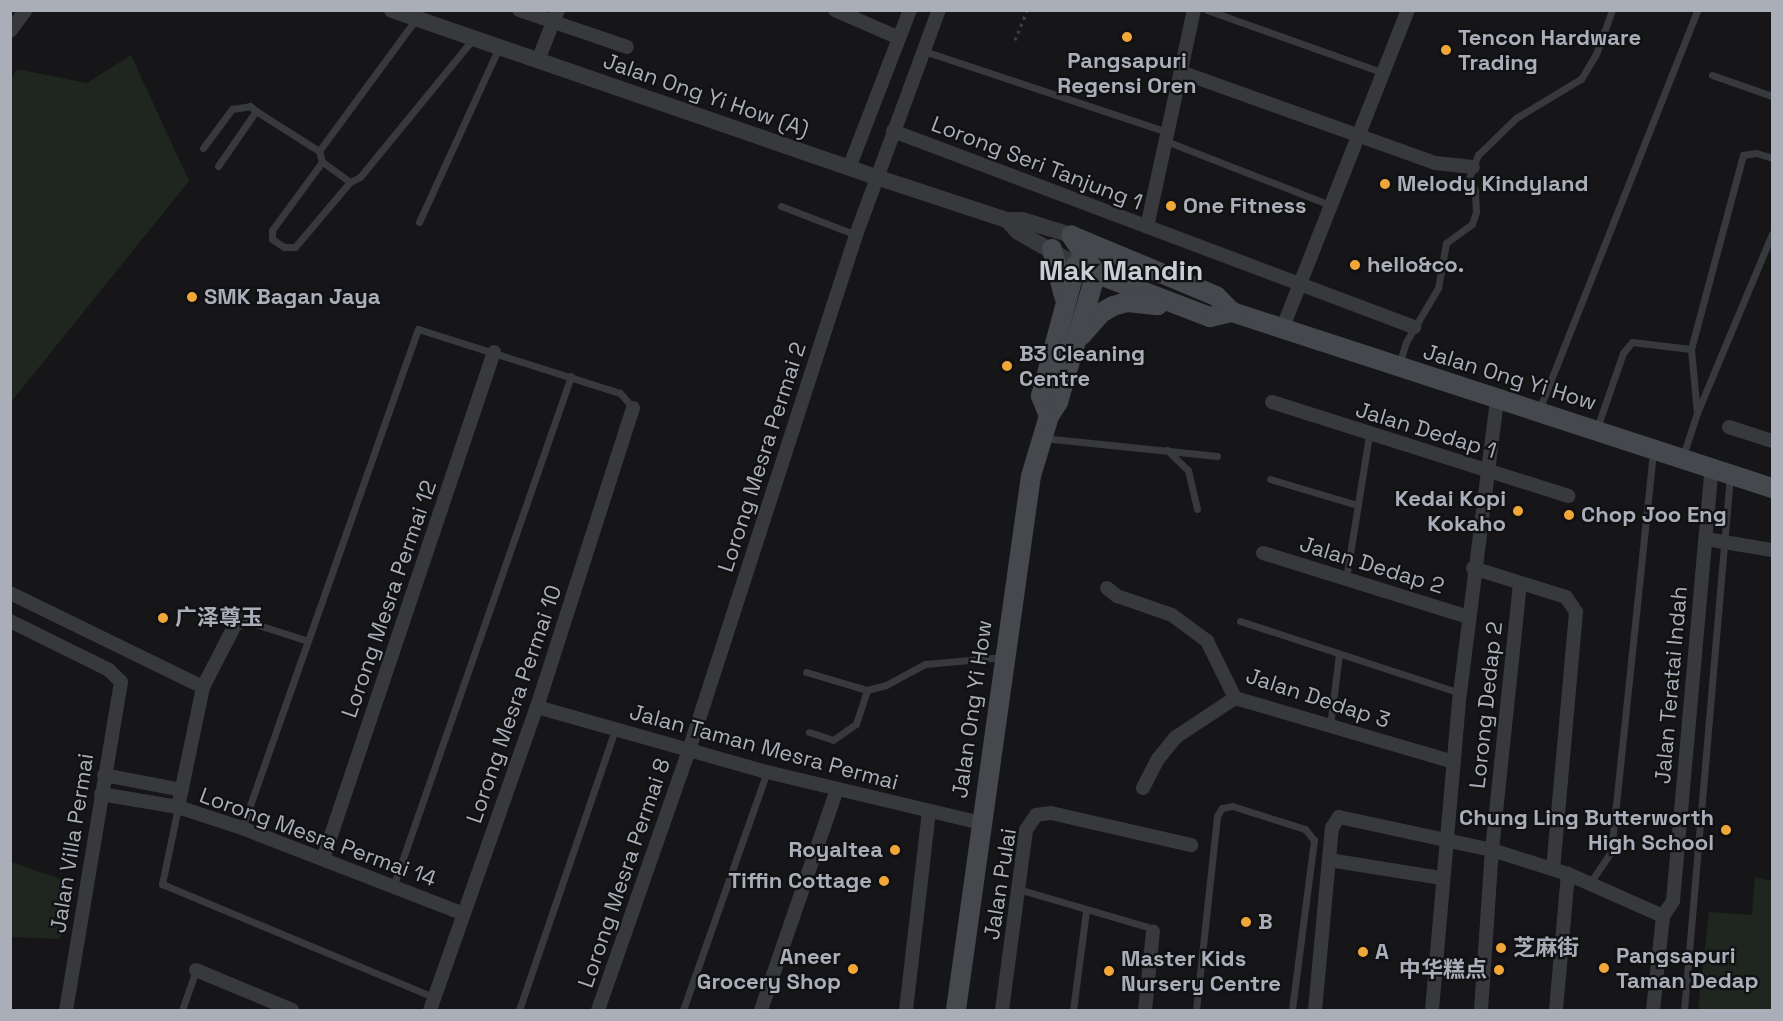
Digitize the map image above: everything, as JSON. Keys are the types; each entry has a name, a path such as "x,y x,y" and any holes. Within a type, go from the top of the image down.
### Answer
{"main road":[{"name":"Jalan Ong Yi How","path":"1071,236 1216,296 1232,312 1773,488"},
{"path":"1071,236 1087,267"},
{"path":"1052,249 1065,299"},
{"path":"1087,267 1142,266"},
{"name":"Jalan Ong Yi How","path":"956,1011 1031,476 1041,438 1049,416 1058,402 1075,343 1087,267 1210,317 1232,312"},
{"path":"1049,416 1041,396 1065,299 1087,267"},
{"path":"1075,343 1101,313 1113,306 1127,302 1182,307"}],"street":[{"path":"10,31 26,10"},
{"name":"Jalan Ong Yi How (A)","path":"392,10 876,177 1007,220 1023,220 1071,236"},
{"path":"519,10 556,16 627,47"},
{"path":"835,10 899,38"},
{"path":"849,168 909,10"},
{"name":"Lorong Mesra Permai 2","path":"689,750 856,235 939,10"},
{"path":"1147,227 1194,10"},
{"path":"1283,327 1408,10"},
{"path":"538,60 556,16"},
{"path":"1181,72 1435,163 1473,167"},
{"name":"Lorong Seri Tanjung 1","path":"894,131 1299,286 1414,327"},
{"name":"Jalan Ong Yi How (A)","path":"1007,220 1018,232 1087,267"},
{"name":"Lorong Mesra Permai 12","path":"323,859 494,352"},
{"path":"1432,1011 1441,878 1473,568 1497,399"},
{"name":"Jalan Dedap 1","path":"1272,402 1369,435 1568,495"},
{"name":"Lorong Mesra Permai 10","path":"430,1011 537,707 633,408"},
{"path":"1729,427 1773,441"},
{"name":"Jalan Teratai Indah","path":"1653,1011 1663,916 1673,901 1706,539 1721,471"},
{"path":"1706,539 1773,550"},
{"name":"Jalan Dedap 2","path":"1263,553 1469,617"},
{"path":"1473,568 1566,597 1576,612 1553,868"},
{"name":"Lorong Dedap 2","path":"1481,1011 1492,850 1520,584"},
{"name":"Jalan Dedap 3","path":"1107,588 1117,596 1172,615 1207,641 1235,698 1454,762"},
{"path":"10,593 203,687"},
{"name":"Lorong Mesra Permai 14","path":"243,620 235,625 203,687 178,807 243,828 464,914"},
{"name":"Jalan Villa Permai","path":"10,621 109,670 121,682 66,1011"},
{"path":"1143,788 1158,759 1176,737 1235,698"},
{"name":"Jalan Taman Mesra Permai","path":"537,707 767,772 981,823"},
{"name":"Lorong Mesra Permai 8","path":"598,1011 689,750"},
{"path":"104,775 182,790"},
{"path":"761,1011 837,789"},
{"path":"101,794 178,807"},
{"path":"906,1011 929,811"},
{"name":"Jalan Pulai","path":"1002,1011 1026,830 1036,815 1051,813 1191,845"},
{"path":"1315,1011 1329,860 1334,820 1339,817 1492,850 1553,868 1663,916"},
{"path":"1329,860 1441,878"},
{"path":"1556,1011 1568,874"},
{"path":"1145,1011 1153,931"},
{"path":"196,970 292,1011"}],"lane":[{"path":"1207,10 1384,73"},
{"path":"1399,367 1414,327 1438,288 1446,243 1472,224 1476,212 1475,190 1469,178 1478,155 1516,117 1581,79 1596,54 1612,10"},
{"path":"1538,411 1697,10"},
{"path":"319,151 416,19"},
{"path":"322,162 272,230 272,239 284,247 296,247 350,182 360,177 473,38"},
{"path":"419,222 499,47"},
{"path":"924,51 1167,136 1330,205"},
{"path":"1712,75 1773,96"},
{"path":"203,148 232,109 250,106 319,151 322,162 350,182"},
{"path":"218,166 256,111"},
{"path":"1697,413 1691,349 1743,155 1756,153 1773,158"},
{"path":"781,206 856,235"},
{"path":"1682,459 1697,413 1773,234"},
{"path":"243,828 413,336 418,329 425,329 620,393 633,408"},
{"path":"1596,429 1623,354 1632,342 1691,349"},
{"path":"393,887 571,376"},
{"path":"1346,579 1369,435"},
{"path":"1041,438 1217,456"},
{"path":"1167,450 1188,470 1197,509"},
{"path":"1590,883 1611,852 1654,450"},
{"path":"1684,1011 1723,542 1721,471"},
{"path":"1270,479 1357,504"},
{"path":"243,620 308,641"},
{"path":"1240,621 1460,693"},
{"path":"1330,726 1339,654"},
{"path":"806,672 867,690 925,664 1004,657"},
{"path":"809,732 832,740 856,724 867,690"},
{"path":"519,1011 615,730"},
{"path":"683,1011 767,772"},
{"path":"1196,1011 1217,816 1222,808 1232,806 1305,829 1314,840 1292,1011"},
{"path":"178,807 162,884 434,997"},
{"path":"1018,889 1086,911 1148,927 1153,931"},
{"path":"1073,1011 1086,911"},
{"path":"182,1011 196,970"}],"path":[{"path":"1015,39 1027,10"}],"shaded area":[{"path":"131,55 189,181 11,402 11,79 17,69 87,83"},
{"path":"11,862 69,882 60,939 11,937"},
{"path":"1755,877 1772,881 1772,1010 1698,1010 1709,912 1752,915"}],"place":[{"name":"Pangsapuri Regensi Oren","path":"1127,37"},
{"name":"Tencon Hardware Trading","path":"1446,50"},
{"name":"Melody Kindyland","path":"1385,184"},
{"name":"One Fitness","path":"1171,206"},
{"name":"hello&co.","path":"1355,265"},
{"name":"SMK Bagan Jaya","path":"192,297"},
{"name":"B3 Cleaning Centre","path":"1007,366"},
{"name":"Kedai Kopi Kokaho","path":"1518,511"},
{"name":"Chop Joo Eng","path":"1569,515"},
{"name":"广泽尊玉","path":"163,618"},
{"name":"Chung Ling Butterworth High School","path":"1726,830"},
{"name":"Royaltea","path":"895,850"},
{"name":"Tiffin Cottage","path":"884,881"},
{"name":"B","path":"1246,922"},
{"name":"芝麻街","path":"1501,948"},
{"name":"A","path":"1363,952"},
{"name":"Pangsapuri Taman Dedap","path":"1604,968"},
{"name":"Aneer Grocery Shop","path":"853,969"},
{"name":"中华糕点","path":"1499,970"},
{"name":"Master Kids Nursery Centre","path":"1109,971"}],"district":[{"name":"Mak Mandin","path":"1121,270"}]}
